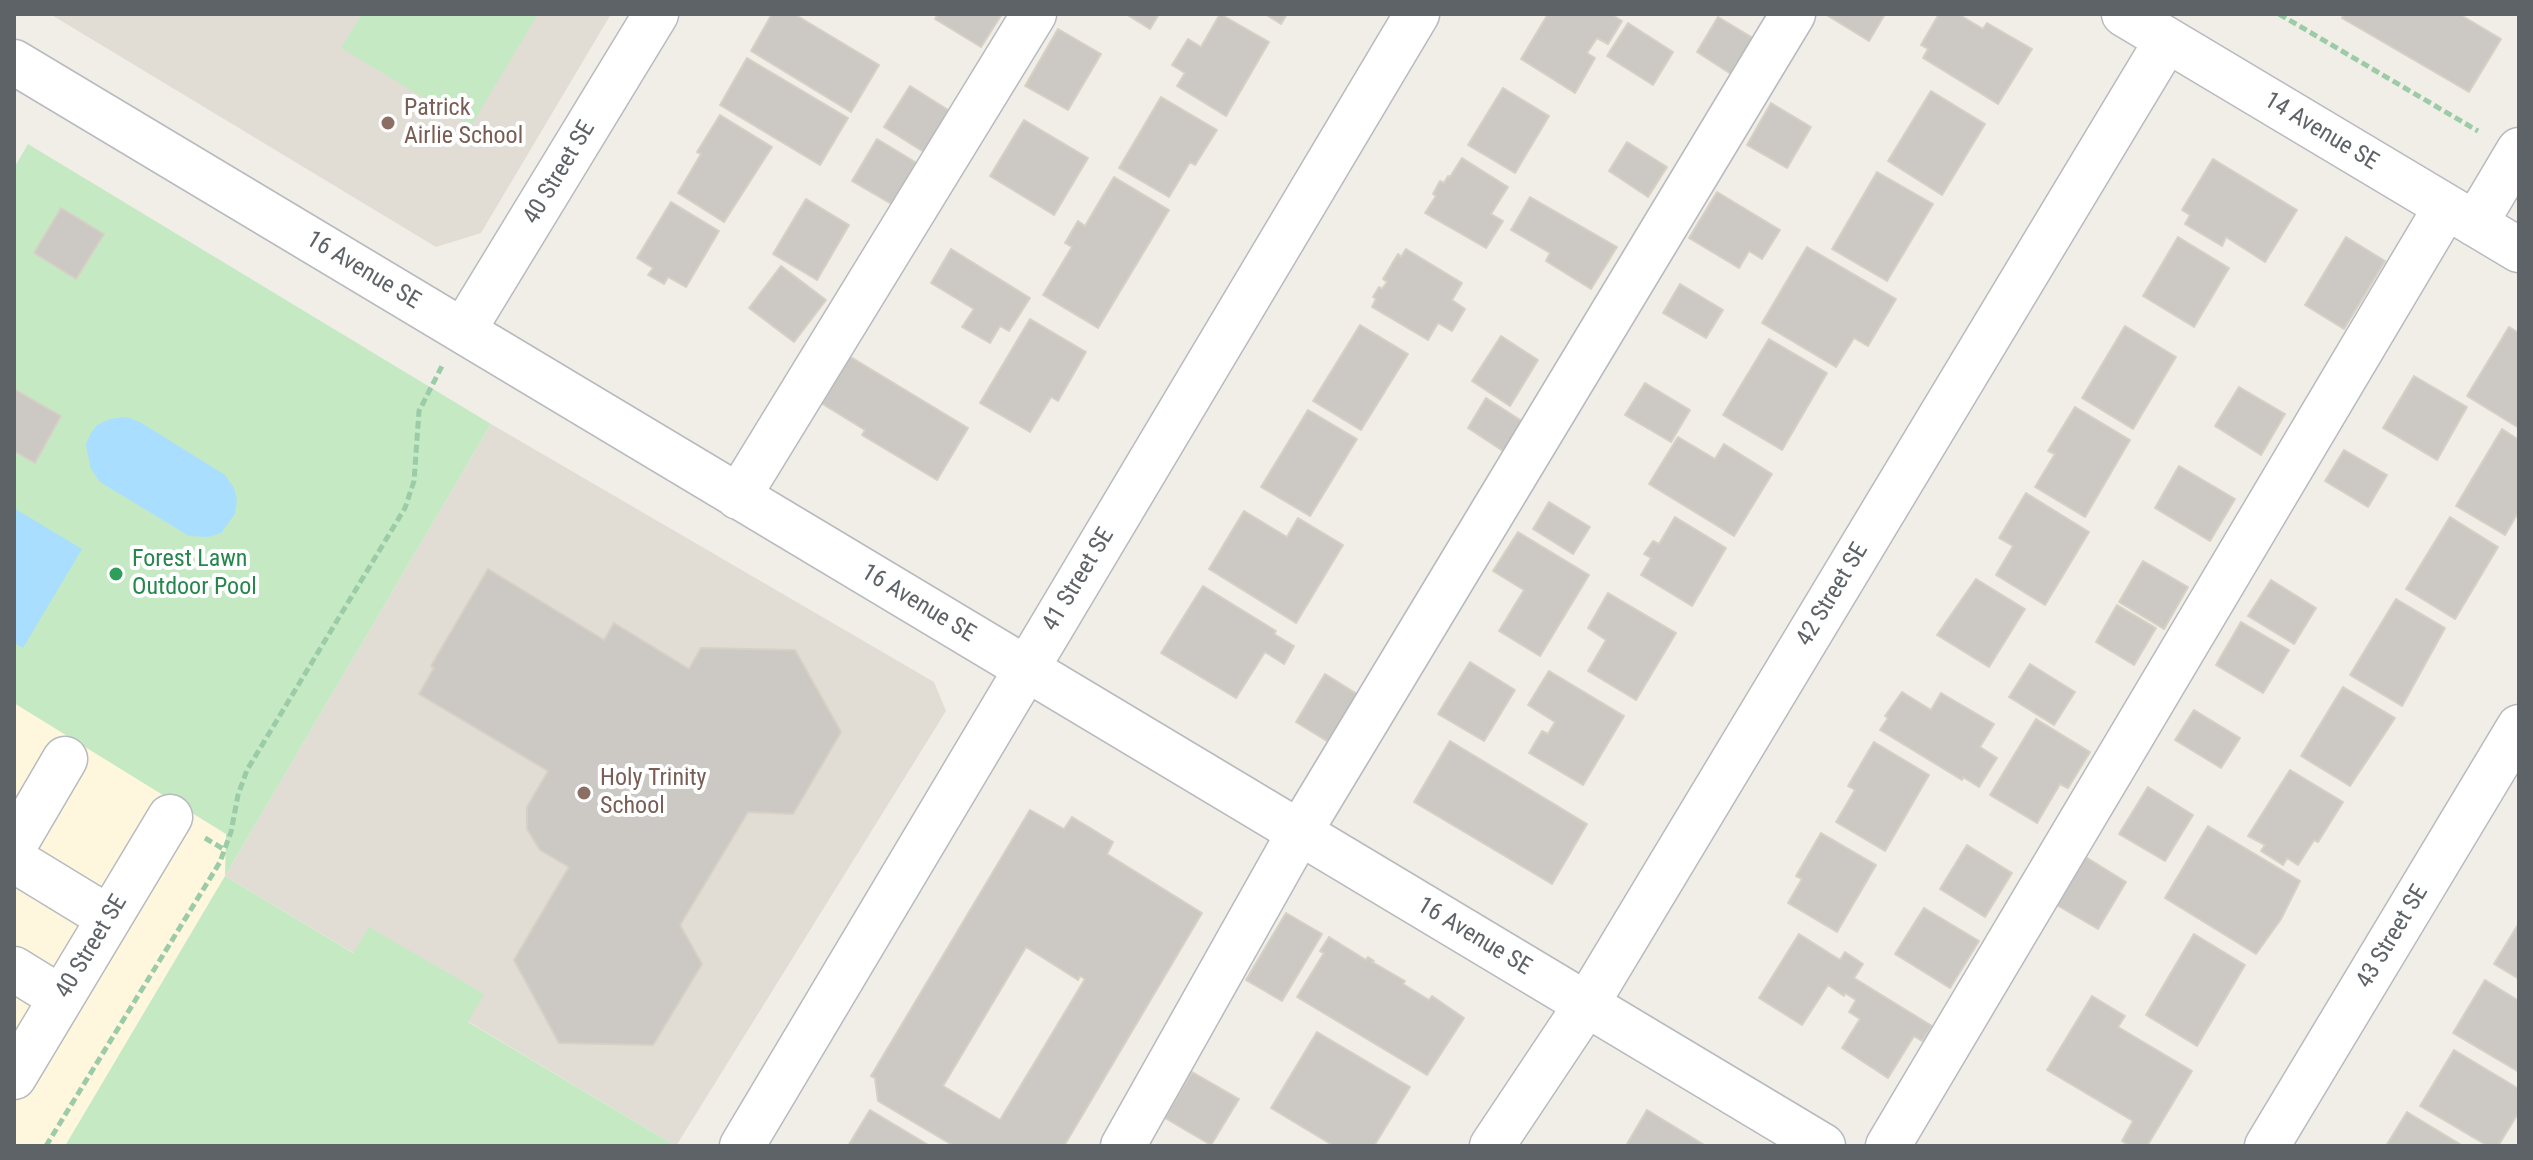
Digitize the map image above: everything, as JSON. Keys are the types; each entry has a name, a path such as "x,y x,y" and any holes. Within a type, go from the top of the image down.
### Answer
{"street":[{"name":"40 Street SE","path":"463,331 656,14"},
{"path":"738,497 1034,14"},
{"name":"41 Street SE","path":"742,1146 1417,14"},
{"path":"1123,1146 1299,833 1793,14"},
{"name":"14 Avenue SE","path":"2124,14 2519,250"},
{"name":"42 Street SE","path":"1492,1146 1586,1005 2167,40"},
{"name":"16 Avenue SE","path":"14,62 1823,1146"},
{"path":"1888,1146 2460,215 2518,152"},
{"name":"43 Street SE","path":"2267,1146 2519,727"},
{"path":"14,846 65,759"},
{"name":"40 Street SE","path":"14,1077 170,817"},
{"path":"14,860 109,918"},
{"path":"14,969 61,998"}],"path":[{"path":"2279,14 2518,152"},
{"path":"46,1146 220,862 247,770 405,508 414,481 419,411 463,331"}],"shaded area":[{"name":"Patrick Airlie School","path":"50,14 611,14 481,233 436,247"},
{"name":"Holy Trinity School","path":"491,424 934,682 946,711 676,1146 225,876"},
{"path":"14,703 226,834 225,876 65,1146 14,1146"}],"green space":[{"path":"362,14 538,14 471,126 341,48"},
{"path":"28,144 491,424 225,876 226,834 14,703 14,168"},
{"path":"225,876 353,953 369,927 484,994 468,1022 676,1146 65,1146"}],"water":[{"path":"126,417 140,422 225,475 234,488 237,500 235,514 221,533 208,537 189,536 100,482 91,469 86,444 97,425"},
{"path":"14,508 82,549 23,648 14,643"}],"building":[{"path":"772,14 794,14 879,65 851,112 751,51"},
{"path":"938,14 1002,14 981,47 935,19"},
{"path":"1126,14 1159,14 1150,29"},
{"path":"1220,14 1269,42 1226,116 1177,86 1185,73 1172,65 1188,39 1201,47"},
{"path":"1265,14 1287,14 1281,24"},
{"path":"1548,14 1611,14 1622,21 1608,44 1597,38 1587,53 1595,58 1575,93 1521,59"},
{"path":"1825,14 1885,14 1869,41"},
{"path":"1939,14 1958,14 1983,29 1987,23 2032,49 1998,104 1923,58 1928,49 1921,45"},
{"path":"2344,14 2459,14 2501,39 2469,92 2342,18"},
{"path":"1718,17 1753,38 1731,74 1697,52"},
{"path":"1628,23 1673,52 1653,85 1607,56"},
{"path":"1058,29 1101,54 1068,110 1025,86"},
{"path":"747,58 848,118 820,165 720,105"},
{"path":"910,86 953,113 927,154 884,127"},
{"path":"1503,88 1549,116 1515,173 1468,145"},
{"path":"1931,91 1985,124 1942,195 1888,161"},
{"path":"1161,97 1217,130 1195,165 1190,162 1169,197 1119,168"},
{"path":"1771,103 1811,127 1787,168 1747,145"},
{"path":"720,115 772,147 724,222 678,193 701,154 697,152"},
{"path":"1024,120 1088,158 1054,215 990,176"},
{"path":"877,139 920,165 895,206 852,181"},
{"path":"1627,142 1667,167 1648,197 1609,171"},
{"path":"1462,158 1508,187 1491,214 1503,221 1486,248 1425,213 1436,196 1433,194 1440,181 1444,183 1450,177"},
{"path":"2213,159 2297,210 2265,262 2226,237 2222,246 2185,224 2190,215 2182,210"},
{"path":"1877,172 1933,204 1887,281 1832,249"},
{"path":"1114,177 1169,210 1098,328 1043,295 1072,247 1065,243 1078,221 1085,226"},
{"path":"1717,192 1780,230 1762,259 1749,251 1739,268 1689,238"},
{"path":"1530,197 1617,247 1591,289 1546,261 1550,253 1511,230"},
{"path":"806,199 849,225 817,280 773,254"},
{"path":"671,202 719,231 686,287 668,277 664,284 648,275 653,268 637,258"},
{"path":"61,208 104,234 76,279 34,253"},
{"path":"2178,237 2229,268 2194,327 2143,296"},
{"path":"2346,237 2385,261 2344,329 2305,305"},
{"path":"1807,247 1896,299 1868,346 1854,338 1836,367 1762,323"},
{"path":"951,249 1030,298 1009,331 1000,326 990,343 962,327 974,309 931,283"},
{"path":"1406,249 1462,283 1452,300 1465,309 1452,331 1438,323 1428,340 1372,307 1379,287 1382,289 1387,282 1383,279 1398,254 1401,257"},
{"path":"781,266 826,300 794,342 749,308"},
{"path":"1680,284 1723,310 1706,338 1663,313"},
{"path":"1030,319 1086,352 1058,401 1051,397 1030,432 980,403"},
{"path":"1360,325 1408,354 1361,430 1313,401"},
{"path":"2125,326 2176,357 2133,429 2082,398"},
{"path":"2509,327 2519,333 2519,428 2467,396"},
{"path":"1501,336 1538,360 1510,406 1472,381"},
{"path":"1769,339 1827,373 1782,450 1723,415"},
{"path":"844,353 968,428 937,480 862,435 865,430 816,400"},
{"path":"2414,376 2467,407 2437,460 2383,428"},
{"path":"1645,383 1690,410 1671,442 1625,415"},
{"path":"2239,387 2285,414 2261,455 2215,426"},
{"path":"14,389 61,416 35,463 14,451"},
{"path":"1486,398 1528,425 1509,455 1468,428"},
{"path":"2075,407 2130,440 2085,517 2035,487 2055,454 2048,451"},
{"path":"1308,410 1357,439 1310,516 1261,487"},
{"path":"2502,429 2519,440 2519,511 2505,535 2456,506"},
{"path":"1678,437 1715,459 1724,444 1772,474 1734,536 1649,484"},
{"path":"2344,450 2387,475 2368,507 2325,481"},
{"path":"2179,466 2235,499 2210,541 2155,508"},
{"path":"2026,493 2089,532 2045,605 1996,575 2013,546 1999,538"},
{"path":"1549,502 1590,527 1573,554 1533,529"},
{"path":"1244,511 1287,537 1298,518 1343,545 1296,623 1209,569"},
{"path":"1675,517 1726,548 1692,606 1641,575 1651,558 1644,554 1653,541 1659,544"},
{"path":"2450,517 2498,547 2455,619 2406,589"},
{"path":"1518,532 1589,575 1540,656 1499,631 1524,590 1493,571"},
{"path":"2143,561 2188,587 2164,629 2119,602"},
{"path":"488,569 604,640 614,623 689,669 701,648 795,650 841,732 793,814 748,812 680,925 702,964 653,1045 559,1043 514,960 569,867 540,850 527,829 527,807 548,771 419,694 434,668 431,666"},
{"path":"1976,579 2025,609 1989,667 1937,635"},
{"path":"2271,580 2316,608 2294,644 2248,616"},
{"path":"1203,586 1276,631 1274,634 1294,646 1284,664 1265,652 1236,698 1161,653"},
{"path":"1608,593 1676,633 1636,700 1588,671 1606,640 1588,628"},
{"path":"2396,599 2445,628 2402,706 2350,675"},
{"path":"2117,605 2156,628 2134,665 2096,642"},
{"path":"2241,622 2289,650 2263,693 2216,665"},
{"path":"1470,662 1515,690 1484,741 1438,714"},
{"path":"2030,664 2075,692 2054,725 2009,697"},
{"path":"1549,671 1624,716 1583,785 1529,753 1542,731 1548,734 1555,722 1528,705"},
{"path":"1325,674 1365,699 1335,746 1296,722"},
{"path":"2343,687 2395,718 2350,786 2301,756"},
{"path":"1902,692 1931,710 1941,693 1994,724 1980,747 1997,758 1979,787 1963,777 1962,780 1880,730 1888,718 1885,716"},
{"path":"2194,710 2240,738 2221,768 2175,740"},
{"path":"2036,719 2090,752 2068,788 2060,784 2037,823 1990,795"},
{"path":"1450,741 1587,824 1552,884 1414,802"},
{"path":"1874,742 1929,775 1885,851 1836,822 1855,790 1848,786"},
{"path":"2290,770 2343,802 2318,842 2314,840 2298,865 2287,858 2283,865 2261,851 2265,845 2248,836"},
{"path":"2148,787 2193,815 2165,861 2119,834"},
{"path":"1030,810 1064,829 1072,817 1113,842 1107,854 1202,913 1064,1146 954,1146 878,1101 875,1078 871,1076","holes":["1026,947 1078,980 1080,976 1085,979 1000,1120 943,1086"]},
{"path":"2208,826 2300,881 2281,919 2256,954 2165,898"},
{"path":"1821,833 1876,865 1837,932 1788,903 1802,879 1796,876"},
{"path":"1967,845 2012,873 1985,917 1940,889"},
{"path":"2084,856 2126,882 2098,929 2055,904"},
{"path":"1924,908 1979,941 1950,988 1895,954"},
{"path":"1286,913 1322,934 1282,1001 1246,980"},
{"path":"2519,923 2519,979 2494,964"},
{"path":"1799,934 1840,960 1845,952 1863,964 1854,978 1932,1026 1922,1041 1914,1036 1888,1078 1842,1048 1860,1019 1849,1012 1856,1000 1845,993 1844,996 1828,985 1802,1025 1759,998"},
{"path":"2194,934 2245,965 2197,1046 2146,1015"},
{"path":"1329,937 1366,960 1368,957 1405,981 1403,984 1429,1000 1432,996 1464,1018 1427,1075 1297,997 1324,953 1320,951"},
{"path":"2485,980 2519,1001 2519,1072 2453,1033"},
{"path":"2092,996 2125,1016 2118,1027 2192,1071 2147,1146 2130,1146 2122,1141 2133,1121 2047,1070"},
{"path":"1317,1032 1410,1087 1374,1146 1334,1146 1271,1108"},
{"path":"2454,1050 2519,1089 2519,1112 2498,1146 2488,1146 2420,1106"},
{"path":"1192,1072 1239,1099 1211,1145 1165,1118"},
{"path":"870,1110 930,1146 848,1146"},
{"path":"1647,1110 1706,1146 1629,1146 1627,1144"},
{"path":"2407,1112 2463,1146 2386,1146"}],"place":[{"name":"Patrick Airlie School","path":"388,123"},
{"name":"Forest Lawn Outdoor Pool","path":"116,574"},
{"name":"Holy Trinity School","path":"584,793"}]}
